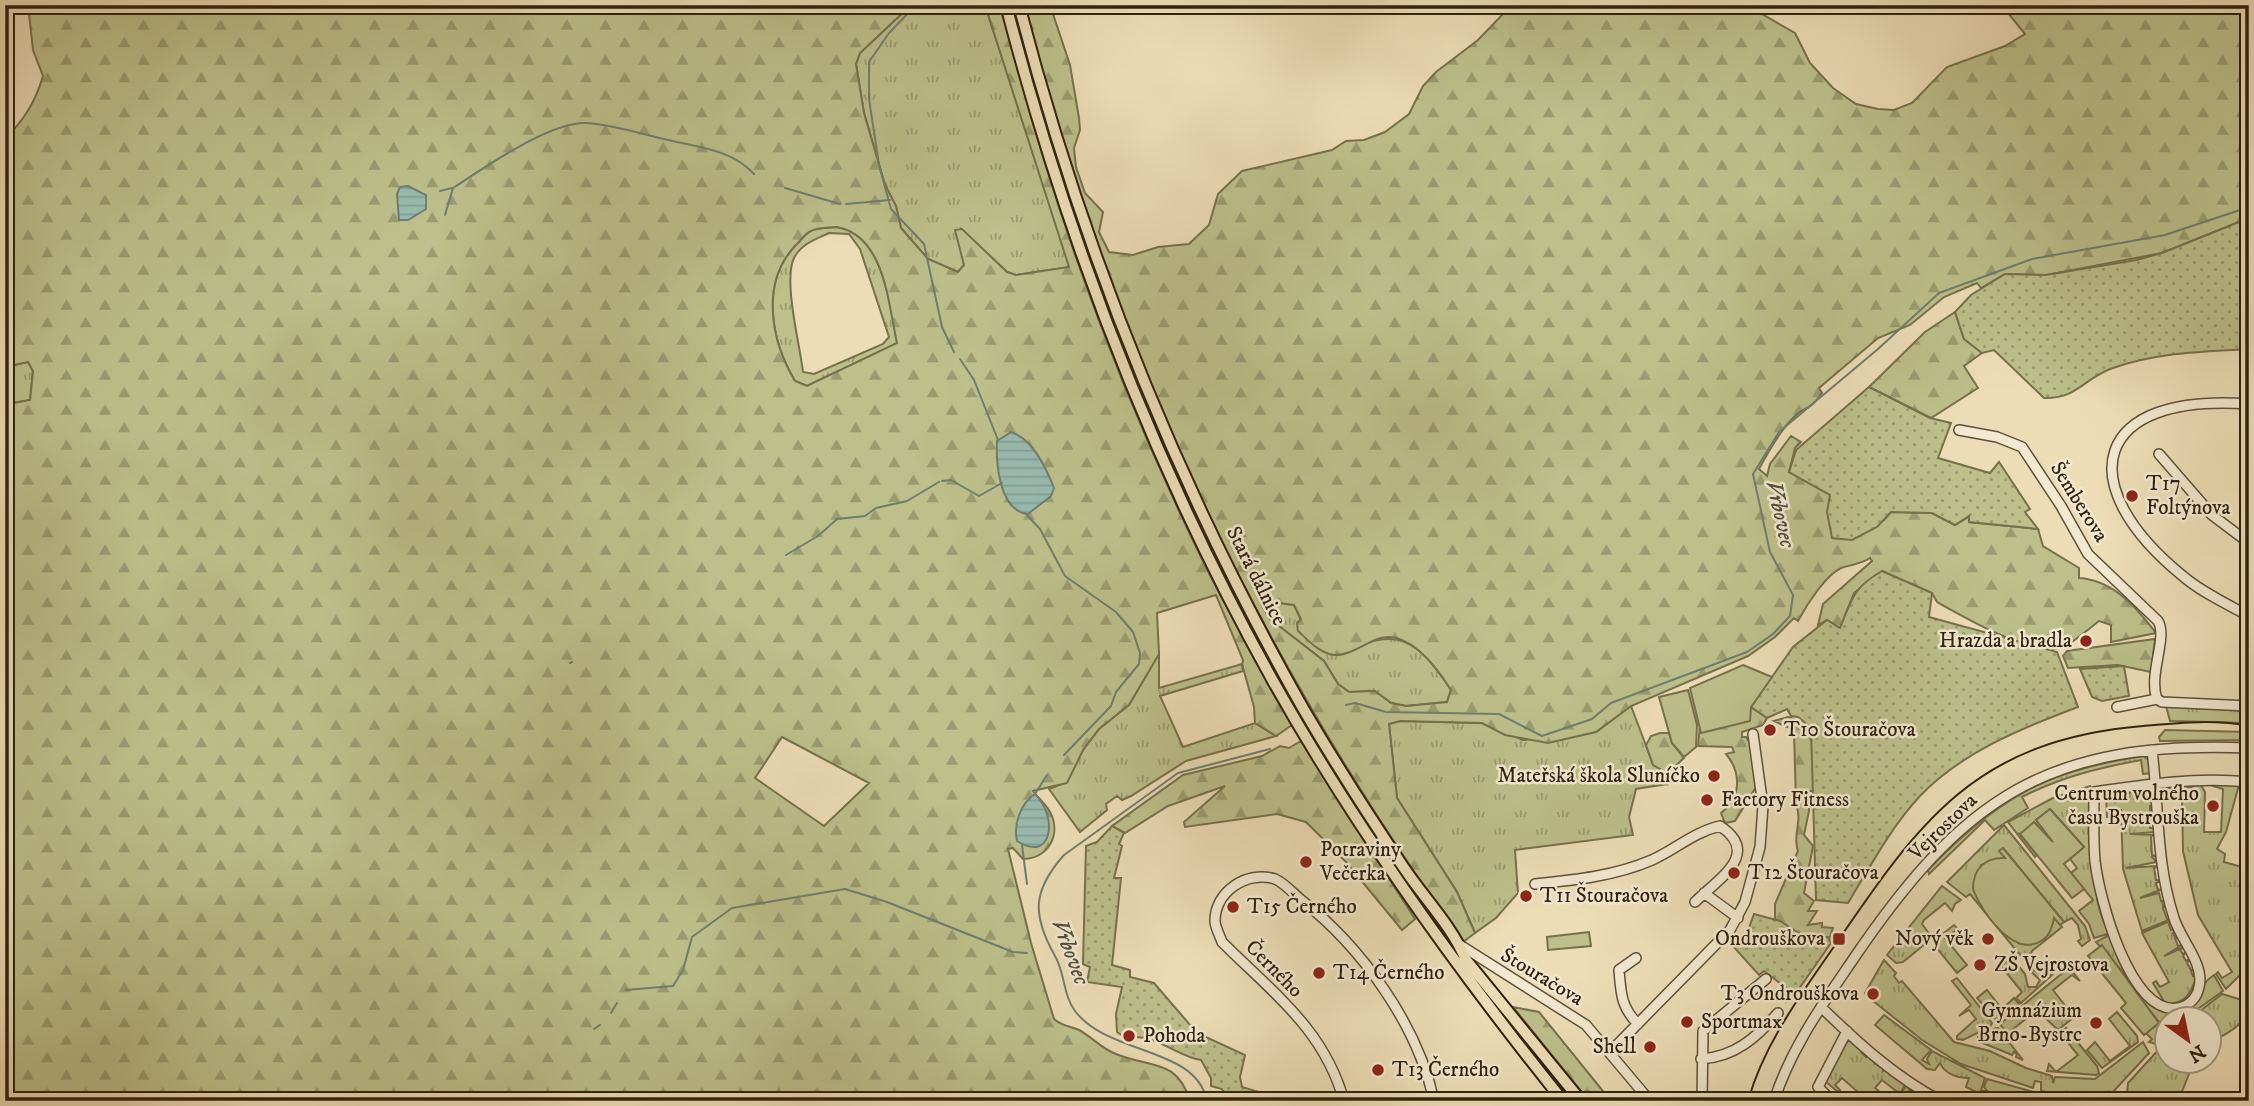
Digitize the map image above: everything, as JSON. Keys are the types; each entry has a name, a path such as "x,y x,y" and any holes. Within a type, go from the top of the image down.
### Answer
{"main road":[{"name":"Stará dálnice","path":"1006,5 1060,194 1093,288 1130,382 1196,531 1294,716 1448,952 1563,1101"},
{"name":"Stará dálnice","path":"1019,5 1071,189 1105,285 1142,378 1213,536 1315,729 1404,868 1460,945 1466,960 1581,1101"}],"street":[{"path":"2249,404 2224,402 2183,407 2143,418 2118,441 2110,464 2112,483 2125,511 2153,547 2185,578 2249,616"},
{"name":"Šemberova","path":"1959,430 1997,438 2022,447 2061,506 2088,554 2158,621 2162,634 2154,670 2157,699"},
{"path":"2159,454 2211,515 2249,543"},
{"path":"2117,706 2157,699 2162,702 2249,706"},
{"path":"1611,1052 1730,930 1738,918 1754,875 1763,806 1753,734"},
{"name":"Vejrostova","path":"1774,1101 1792,1059 1821,1007 1895,902 1941,849 1981,812 2037,777 2092,759 2193,746 2249,748"},
{"path":"2152,750 2156,782 2159,856 2165,890 2200,981 2196,996 2180,1007 2161,1007 2147,997 2113,933 2095,862 2094,792 2156,782 2194,779 2249,782"},
{"path":"1535,884 1611,874 1653,859 1702,831 1720,826 1734,838 1739,847 1737,860 1695,902"},
{"name":"Černého","path":"1344,1101 1330,1059 1313,1033 1222,942 1215,925 1217,908 1227,892 1246,878 1276,879 1314,909 1356,953 1396,1010 1424,1064 1434,1101"},
{"path":"1704,893 1738,918"},
{"name":"Štouračova","path":"1460,945 1586,1025 1650,1101"},
{"path":"1448,952 1466,960 1485,962"},
{"path":"1636,958 1619,971 1621,1000 1638,1024"},
{"path":"1702,1101 1703,1031 1766,979"},
{"path":"1821,1007 1921,1091 1941,1101"},
{"path":"1701,1059 1720,1056 1741,1047 1758,1035 1778,1013"},
{"path":"1832,1101 1818,1087 1847,1031"}],"green space":[{"path":"28,5 911,5 860,53 856,64 864,113 901,228 928,259 958,272 964,265 955,230 962,229 1007,272 1016,275 1069,267 985,5 1001,5 1062,217 1112,355 1201,557 1292,725 1276,736 1255,723 1243,660 1216,595 1157,613 1159,654 1129,705 1099,729 1083,750 1067,783 1033,791 1048,809 1053,820 1053,837 1050,844 1046,850 1032,858 1023,859 1013,848 1008,849 1031,943 1054,1019 1079,1030 1111,1052 1170,1071 1178,1077 1190,1101 5,1101 5,396 8,404 30,400 33,371 28,362 5,367 5,138 28,110 43,76 33,50","holes":["837,227 853,233 875,257 887,291 897,343 807,386 795,381 780,348 775,330 773,294 784,261 795,246 809,232","782,737 869,783 824,826 755,778"]},
{"path":"911,5 985,5 1070,267 1016,275 1007,272 961,229 964,265 958,272 928,259 901,228 864,113 856,64 860,53"},
{"path":"1023,5 1050,5 1070,65 1079,118 1080,130 1074,148 1076,167 1085,193 1103,212 1099,232 1109,252 1133,255 1158,247 1189,244 1209,225 1218,194 1242,171 1332,150 1346,141 1364,140 1385,132 1409,114 1423,86 1436,72 1478,40 1503,14 1539,14 1564,5 1746,5 1795,33 1810,63 1833,88 1856,104 1894,110 1912,103 1947,67 2005,46 2025,34 2008,13 2007,5 2249,5 2249,218 2162,253 2046,275 2005,274 1981,288 1977,283 1944,297 1910,325 1878,338 1819,388 1822,393 1818,399 1788,424 1759,469 1767,476 1770,464 1791,436 1801,442 1795,448 1789,472 1830,495 1829,509 1884,520 1891,512 1932,513 1955,525 1970,516 1969,522 2038,529 2043,546 2079,568 2079,578 2103,584 2123,596 2156,633 2111,642 2111,625 2099,621 2078,638 2059,648 2027,645 1977,624 1937,602 1932,593 1882,571 1854,593 1840,628 1827,620 1818,625 1823,604 1872,561 1870,558 1837,570 1824,582 1798,621 1794,618 1775,637 1748,656 1631,706 1596,732 1548,743 1505,735 1482,723 1400,721 1389,724 1397,798 1457,892 1475,933 1463,942 1345,765 1241,580 1194,484 1151,387 1076,188","holes":["1265,601 1294,605 1301,619 1297,623 1298,631 1314,646 1329,654 1344,654 1387,637 1409,643 1429,660 1451,690 1447,702 1406,706 1391,703 1375,691 1349,692 1338,684 1324,661 1270,619 1261,604"]},
{"path":"2249,218 2249,349 2180,354 2129,363 2103,372 2065,395 2044,398 1994,350 1982,353 1964,339 1955,312 1971,295 2005,274 2046,275 2136,260 2162,253"},
{"path":"837,227 853,233 875,257 887,291 898,343 807,386 795,381 780,348 775,330 773,294 784,261 795,246 811,231","holes":["829,233 849,234 860,249 889,337 883,344 814,374 803,372 791,297 791,268 794,258 805,246"]},
{"path":"1098,288 1102,291 1153,418 1247,615 1244,616 1151,420"},
{"path":"1955,312 1964,339 1982,353 1964,366 1978,388 1931,418 1869,387 1925,332"},
{"path":"28,362 33,371 30,400 7,404 5,367"},
{"path":"1869,387 1930,418 1951,423 1938,458 1990,473 1999,462 2030,509 2025,512 2038,529 1969,522 1969,516 1955,525 1932,513 1891,512 1877,527 1852,540 1832,538 1827,512 1830,495 1789,472 1796,450"},
{"path":"1882,571 1932,593 1929,617 2057,652 2078,707 2014,733 1955,766 1909,808 1848,903 1816,900 1811,728 1798,717 1791,716 1787,709 1767,718 1751,707 1793,647 1827,620 1840,628 1855,594 1865,582"},
{"path":"1265,601 1294,605 1301,620 1344,654 1378,640 1393,639 1405,642 1417,649 1440,673 1451,690 1447,702 1406,706 1391,703 1375,691 1349,692 1338,684 1324,661 1270,619 1261,604"},
{"path":"1253,626 1376,832 1454,947 1451,949 1397,871 1321,751 1250,628"},
{"path":"2155,639 2151,672 2118,665 2068,668 2063,656 2067,651"},
{"path":"1159,653 1159,688 1242,664 1243,671 1160,696 1183,747 1255,723 1276,736 1186,761 1131,796 1122,800 1117,796 1106,804 1107,810 1080,832 1049,789 1067,782 1083,750 1099,729 1129,704"},
{"path":"1743,665 1772,677 1751,707 1750,721 1701,733 1690,688"},
{"path":"2124,666 2129,696 2102,701 2092,697 2080,669"},
{"path":"1688,690 1697,725 1696,747 1684,757 1672,743 1659,697"},
{"path":"1631,706 1653,764 1661,769 1662,779 1667,784 1636,789 1629,817 1633,835 1515,850 1518,893 1496,918 1475,933 1457,892 1397,798 1389,724 1400,721 1482,723 1523,740 1596,732"},
{"path":"2166,706 2249,711 2249,723 2170,721"},
{"path":"1751,707 1767,718 1763,725 1742,732 1742,737 1746,737 1752,746 1756,787 1735,821 1725,823 1721,813 1733,800 1737,784 1737,776 1726,754 1734,752 1732,747 1698,746 1701,713"},
{"path":"1788,717 1805,728 1816,758 1820,791 1808,791 1809,811 1804,835 1813,846 1804,893 1814,901 1808,911 1817,911 1808,925 1822,923 1822,927 1833,928 1829,940 1804,940 1768,918 1775,920 1775,904 1798,851 1794,730 1774,721"},
{"path":"2165,730 2249,732 2249,740 2160,741 2159,737"},
{"path":"1669,733 1672,743 1684,758 1669,772 1667,784 1661,779 1660,769 1653,765 1646,745 1651,736"},
{"path":"1301,741 1415,919 1402,930 1346,862 1306,822 1277,814 1185,827 1184,822 1225,786 1168,806 1125,833 1112,826 1183,775 1262,756 1280,746 1289,748"},
{"path":"2143,756 2150,761 2152,773 2143,774 2141,760 2080,774 2022,797 2028,808 1994,830 1985,820 1929,874 1928,870 1977,824 2024,792 2077,770"},
{"path":"2199,782 2205,792 2204,832 2221,832 2223,789 2213,786 2216,783 2239,785 2226,832 2217,849 2225,854 2224,862 2249,869 2249,966 2226,989 2216,974 2218,972 2222,978 2232,972 2198,915 2183,851 2182,799 2193,799 2193,787 2168,788 2168,784"},
{"path":"2090,786 2095,886 2098,905 2111,933 2094,938 2089,924 2079,911 2093,900 2071,873 2077,868 2070,859 2084,847 2050,809 2036,820 2054,841 2051,843 2020,834 2037,855 2035,857 2008,822 2053,798"},
{"path":"2135,788 2114,803 2137,788 2152,788 2154,805 2150,806 2150,816 2154,819 2150,820 2150,828 2155,828 2155,832 2130,834 2155,835 2151,836 2152,855 2156,856 2152,857 2157,862 2126,868 2158,866 2154,868 2156,880 2161,881 2156,883 2158,890 2162,889 2140,898 2159,893 2161,901 2166,901 2162,902 2163,906 2167,905 2163,908 2167,919 2171,919 2142,931 2123,869 2121,810 2110,810 2110,817 2107,817 2106,794 2114,793 2110,794 2111,799 2119,797 2117,791"},
{"path":"2050,809 2084,847 2064,864 2084,889 2072,898 2020,834 2034,822 2053,842 2036,820"},
{"path":"2004,825 2085,926 2090,940 2082,946 2078,941 2081,939 2078,925 2072,918 2064,922 2003,848 2006,858 1981,865 1973,889 2018,943 2032,944 2042,939 2050,930 2054,917 2062,927 2032,951 2029,962 2024,960 1970,894 1966,897 1947,882"},
{"path":"1112,826 1124,833 1119,844 1122,846 1114,878 1121,878 1112,965 1130,970 1130,977 1154,983 1197,1033 1245,1055 1240,1077 1242,1087 1289,1101 1228,1101 1222,1089 1211,1086 1211,1078 1201,1060 1145,1038 1127,1039 1117,1032 1116,1014 1122,987 1087,982 1090,967 1083,964 1086,846 1097,842"},
{"path":"2003,848 2064,922 2060,925 2054,918 2049,934 2030,945 2009,938 1999,930 1983,909 1973,889 1975,876 1986,862 2005,858 1999,851"},
{"path":"1942,886 1961,900 1955,904 1952,911 1945,903 1924,920 1922,924 1931,936 1936,935 1903,962 1896,963 1887,955"},
{"path":"1754,914 1780,921 1805,937 1828,937 1831,943 1796,993 1786,1002 1782,999 1789,990 1764,971 1759,975 1731,944 1745,939"},
{"path":"2172,920 2168,922 2171,930 2175,929 2175,937 2179,936 2175,938 2178,946 2182,945 2164,956 2184,947 2180,950 2183,954 2186,952 2183,956 2186,961 2190,959 2187,963 2191,970 2195,969 2191,971 2193,976 2197,976 2187,996 2179,1002 2165,1004 2153,983 2156,981 2160,987 2169,982 2142,933"},
{"path":"1954,925 1958,929 1945,938 1967,965 1957,973 1935,946 1935,940"},
{"path":"1589,932 1591,946 1548,950 1547,937"},
{"path":"2111,934 2147,1001 2153,1004 2152,1014 2126,982 2129,979 2096,942"},
{"path":"2102,945 2152,1013 2152,1029 2144,1035 2121,1008 2126,1003 2088,956"},
{"path":"2011,957 2025,974 2028,987 2036,987 2040,980 2028,969 2052,975 2021,1003 2016,998 2022,992 2001,966"},
{"path":"1884,960 1896,973 1894,976 1899,983 1902,981 1954,1042 1990,1051 2026,1068 2052,1076 2053,1083 2055,1077 2095,1079 2143,1042 2149,1053 2112,1093 2046,1092 2041,1091 2041,1082 2035,1081 2033,1088 1961,1064 1922,1040 1872,1000 1877,994 1873,990 1867,996 1865,993"},
{"path":"2065,971 2072,971 2080,981 2072,975 2053,990 2074,1017 2058,1030 2037,1010 2007,1034 2000,1024"},
{"path":"2214,975 2223,991 2205,1004 2190,1004 2192,1002"},
{"path":"1957,978 1992,1023 1990,1027 1963,1040 1957,1039 1957,1036 1976,1019 1969,1010 1959,1016 1971,1005 1952,981"},
{"path":"1987,990 2002,1009 2014,998 2019,1004 1996,1020 1977,998"},
{"path":"2222,994 2249,1002 2245,1017 2235,1028 2222,1036 2222,1004 2209,1004"},
{"path":"1513,1007 1539,1012 1611,1101 1589,1101"},
{"path":"2117,1012 2137,1036 2138,1042 2102,1068 2087,1050 2095,1042 2110,1061 2130,1046 2109,1019"},
{"path":"1884,1015 1931,1050 1922,1060 1929,1064 1927,1059 1932,1051 1985,1078 1981,1090 1988,1092 1984,1087 1987,1079 2041,1094 2043,1101 2029,1101 2029,1096 2022,1097 2025,1101 1987,1097 1966,1087 1969,1078 1952,1075 1940,1063 1935,1070 1927,1069 1875,1025"},
{"path":"1996,1028 2023,1060 2016,1057 2014,1052 2012,1055 1978,1041 1978,1037"},
{"path":"2066,1028 2097,1066 2099,1073 2056,1072 2078,1055 2060,1033"},
{"path":"2152,1028 2152,1039 2146,1033"},
{"path":"1849,1040 1864,1049 1861,1052 1866,1057 1869,1054 1877,1062 1875,1064 1884,1066 1883,1071 1886,1068 1905,1084 1901,1093 1908,1084 1909,1090 1925,1101 1896,1101 1900,1094 1882,1080 1875,1088 1891,1101 1868,1101 1842,1078 1835,1085 1840,1090 1838,1092 1825,1081 1843,1045"},
{"path":"2152,1057 2152,1074 2189,1074 2181,1094 2127,1093 2128,1083"},
{"path":"2049,1064 2056,1072 2047,1071"},
{"path":"2049,1096 2179,1097 2178,1101 2045,1101"}],"water":[{"path":"408,186 426,195 426,209 408,220 399,220 397,194 400,187"},
{"path":"1011,432 1032,448 1043,463 1054,488 1051,496 1028,514 1018,511 1011,504 1001,485 997,441"},
{"path":"1035,794 1047,814 1048,834 1045,842 1038,846 1029,846 1017,841 1016,828 1022,808"}],"waterway":[{"path":"916,5 889,33 869,62 869,99 879,165 891,209 924,244 942,327 954,352"},
{"path":"445,215 453,188 518,147 572,124 609,126 708,149 728,156 754,174"},
{"path":"440,191 452,188"},
{"path":"785,188 840,204"},
{"path":"846,204 890,200"},
{"name":"Vrbovec","path":"1346,705 1355,703 1386,712 1499,714 1542,736 1592,719 1611,703 1747,652 1773,634 1790,616 1793,595 1770,552 1753,474 1779,432 1878,349 1939,293 2032,259 2165,235 2249,207"},
{"path":"960,359 974,380 998,440"},
{"path":"942,481 951,480 979,496 1002,483"},
{"path":"786,555 818,536 837,519 865,516 876,508 907,501 939,482"},
{"path":"1025,513 1040,529 1065,576 1116,612 1133,632 1140,653 1139,664 1116,692 1111,706 1064,755"},
{"name":"Vrbovec","path":"1207,1101 1200,1083 1187,1070 1108,1036 1090,1026 1075,1011 1042,928 1039,916 1041,892 1053,868 1064,855 1178,773 1270,749"},
{"path":"1035,794 1047,775"},
{"path":"1022,845 1027,884"},
{"path":"626,990 673,986 683,970 692,937 732,908 845,889 887,902 1013,952 1027,953"},
{"path":"611,1013 617,1003"},
{"path":"594,1029 600,1025"}],"tram line":[{"path":"1748,1101 1763,1060 1784,1021 1864,902 1925,825 1958,794 1994,769 2036,749 2085,734 2183,723 2209,722 2249,726"}],"place":[{"name":"T17 Foltýnova","path":"2132,496"},
{"name":"Hrazda a bradla","path":"2086,641"},
{"name":"T10 Štouračova","path":"1770,730"},
{"name":"Mateřská škola Sluníčko","path":"1714,776"},
{"name":"Factory Fitness","path":"1707,800"},
{"name":"Centrum volného času Bystrouška","path":"2213,806"},
{"name":"Potraviny Večerka","path":"1306,862"},
{"name":"T12 Štouračova","path":"1734,873"},
{"name":"T11 Štouračova","path":"1526,896"},
{"name":"T15 Černého","path":"1233,907"},
{"name":"Ondrouškova","path":"1839,939"},
{"name":"Nový věk","path":"1988,939"},
{"name":"ZŠ Vejrostova","path":"1980,965"},
{"name":"T14 Černého","path":"1319,973"},
{"name":"T3 Ondrouškova","path":"1873,994"},
{"name":"Sportmax","path":"1687,1022"},
{"name":"Gymnázium Brno-Bystrc","path":"2096,1023"},
{"name":"Pohoda","path":"1129,1036"},
{"name":"Shell","path":"1650,1047"},
{"name":"T13 Černého","path":"1378,1070"}]}
